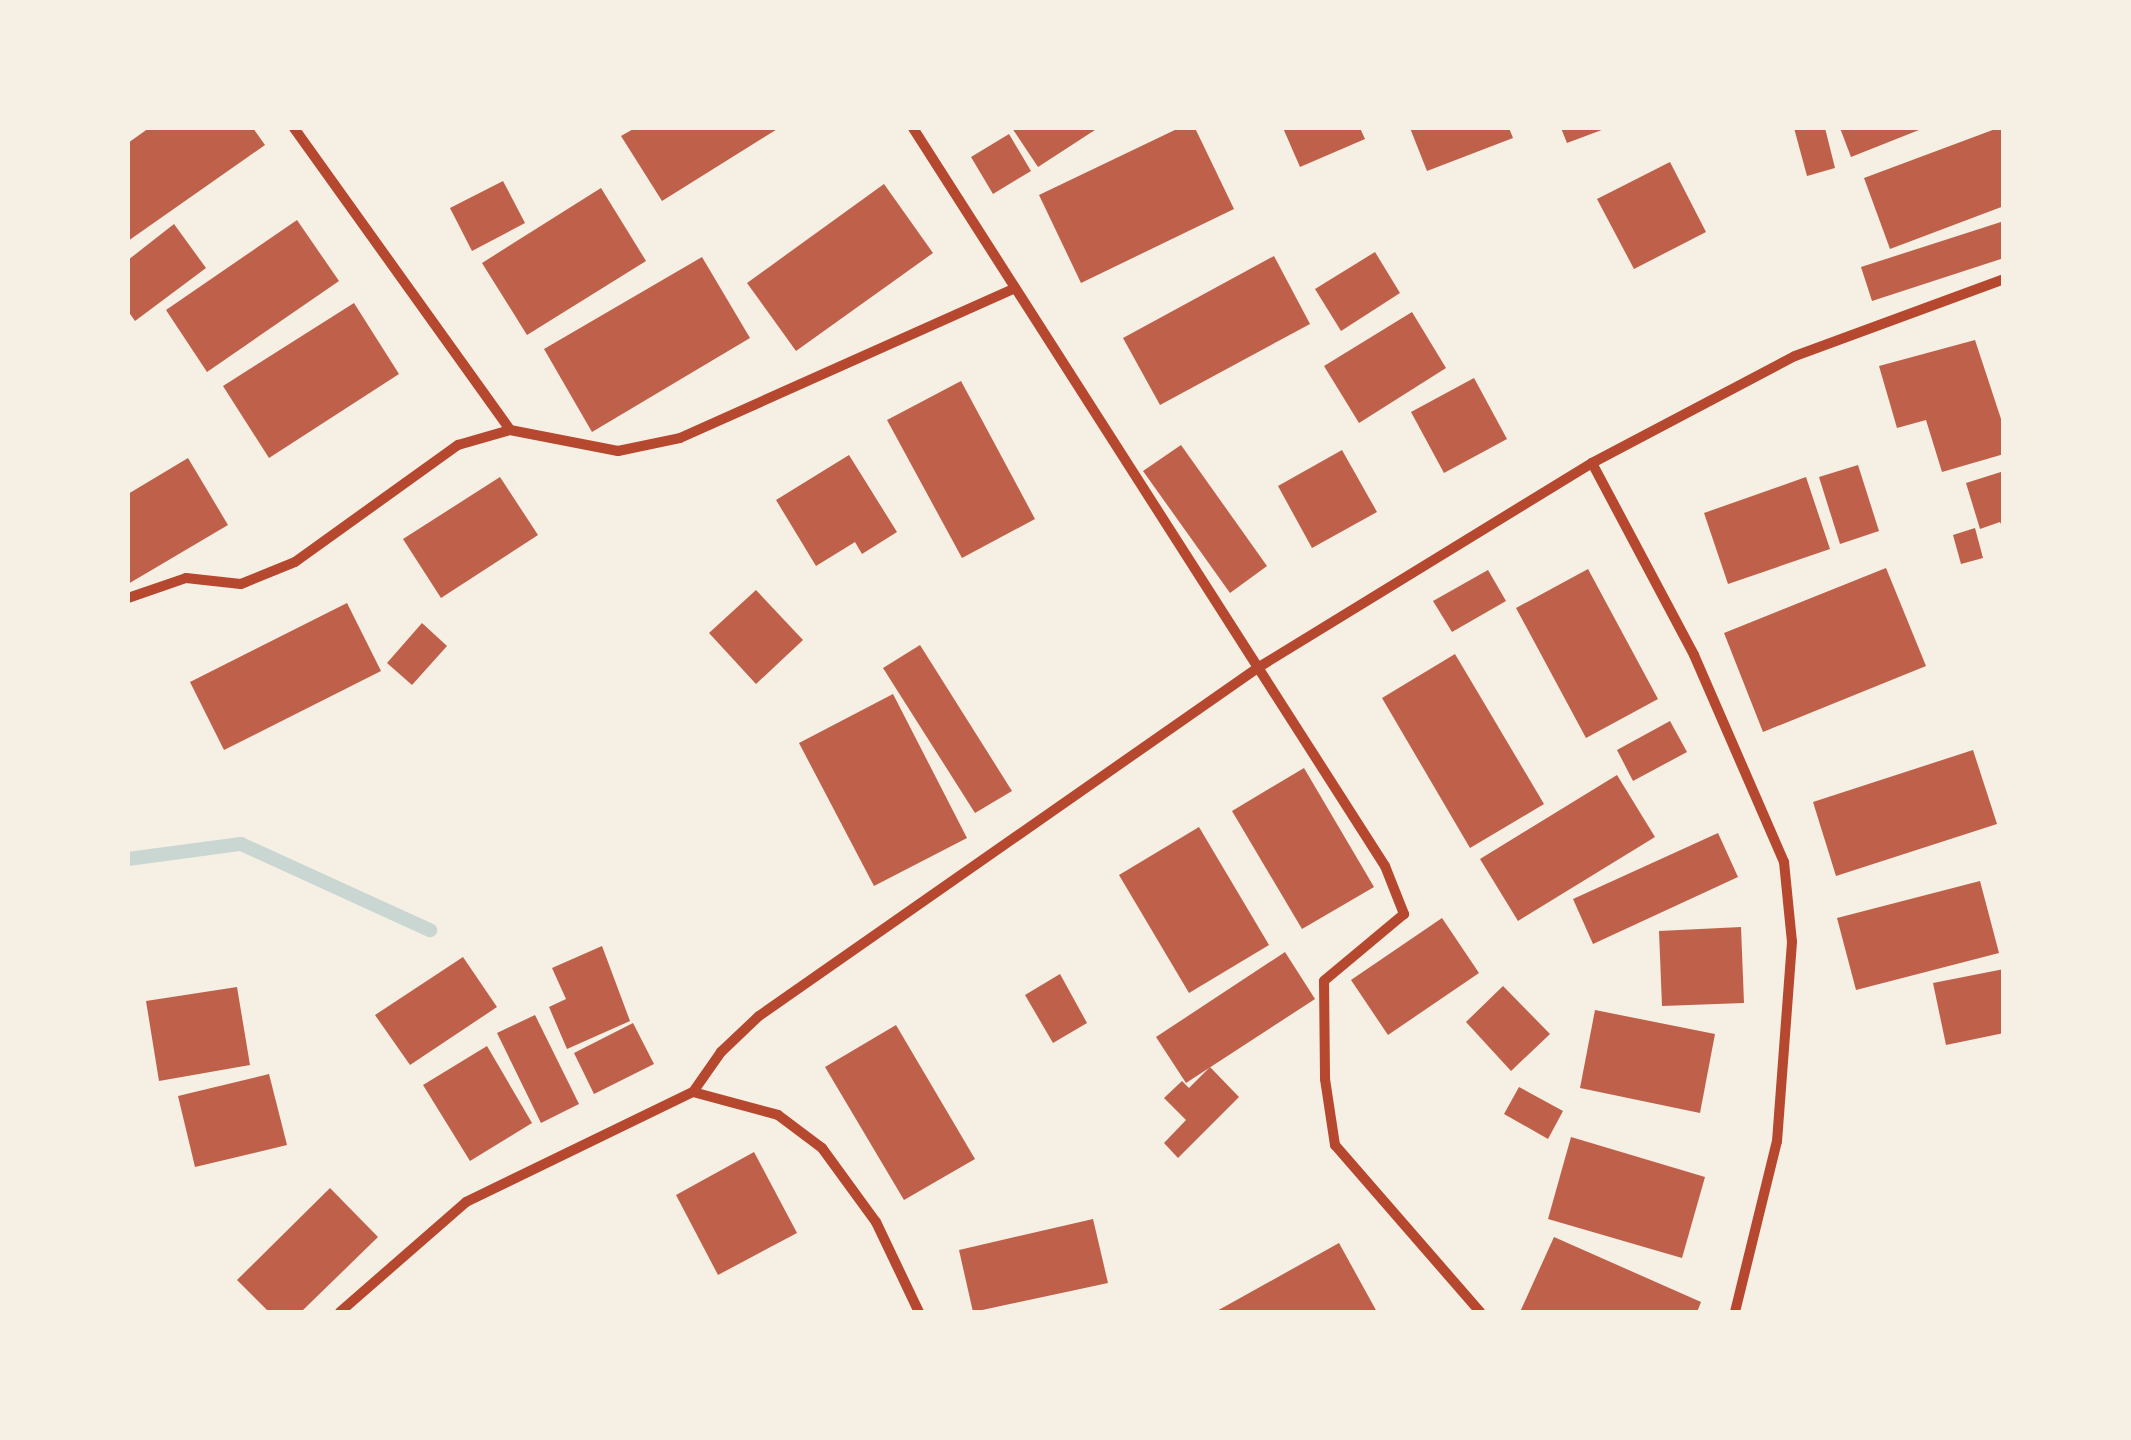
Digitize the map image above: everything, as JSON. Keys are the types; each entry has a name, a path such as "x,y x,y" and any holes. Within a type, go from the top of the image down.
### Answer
{"street":[{"path":"294,128 510,430"},
{"path":"913,128 1385,866 1404,914 1324,981 1325,1079 1335,1145 1480,1312"},
{"path":"340,1312 466,1202 693,1092 721,1052 759,1016 1259,667 1592,462 1794,356 2004,279"},
{"path":"128,598 186,578 240,584 296,562 458,445 510,430 618,451 680,438 1014,289"},
{"path":"1592,462 1694,655 1784,862 1792,942 1777,1141 1735,1312"},
{"path":"693,1092 778,1116 822,1148 876,1222 918,1312"}],"building":[{"path":"149,128 253,128 265,145 128,241 128,143"},
{"path":"635,128 779,128 662,201 621,136"},
{"path":"1012,128 1098,128 1038,167"},
{"path":"1179,128 1195,128 1234,209 1081,283 1039,195"},
{"path":"1283,128 1360,128 1365,139 1300,167"},
{"path":"1410,128 1509,128 1513,138 1427,171"},
{"path":"1561,128 1607,128 1567,143"},
{"path":"1794,128 1825,128 1835,168 1807,176"},
{"path":"1840,128 1924,128 1851,157"},
{"path":"2004,128 2004,206 1890,249 1864,178"},
{"path":"1009,134 1031,171 993,194 971,157"},
{"path":"1670,162 1706,232 1634,269 1597,199"},
{"path":"503,181 525,223 472,251 450,208"},
{"path":"884,184 933,253 796,351 747,283"},
{"path":"601,188 646,261 527,335 482,263"},
{"path":"297,220 339,281 207,372 166,310"},
{"path":"2004,221 2004,258 1872,301 1861,267"},
{"path":"174,224 206,268 135,321 128,311 128,260"},
{"path":"1375,252 1400,293 1341,331 1315,289"},
{"path":"1274,256 1310,324 1160,405 1123,338"},
{"path":"702,257 750,338 592,432 544,349"},
{"path":"354,303 399,374 269,458 223,386"},
{"path":"1412,312 1446,368 1359,423 1324,366"},
{"path":"1975,340 2004,428 2004,454 1942,472 1926,420 1897,428 1879,366"},
{"path":"1474,378 1507,439 1444,473 1411,412"},
{"path":"961,381 1035,519 962,558 887,420"},
{"path":"1181,445 1267,566 1230,593 1143,471"},
{"path":"1342,450 1377,512 1312,548 1278,486"},
{"path":"849,455 897,532 862,554 855,542 816,566 776,500"},
{"path":"188,458 228,525 128,584 128,494"},
{"path":"1858,465 1879,531 1840,544 1819,477"},
{"path":"2004,471 2004,531 2000,522 1980,529 1966,483"},
{"path":"500,477 538,535 441,598 403,539"},
{"path":"1806,477 1830,549 1728,584 1704,513"},
{"path":"1975,528 1983,558 1961,564 1953,535"},
{"path":"1886,568 1926,666 1763,732 1724,633"},
{"path":"1588,569 1658,699 1586,738 1516,608"},
{"path":"1488,570 1506,601 1452,632 1433,601"},
{"path":"756,590 803,640 756,684 709,633"},
{"path":"347,603 381,671 224,750 190,682"},
{"path":"422,623 447,646 412,685 387,663"},
{"path":"920,645 1012,791 975,813 883,668"},
{"path":"1455,654 1544,804 1470,848 1382,698"},
{"path":"893,694 967,838 874,886 799,743"},
{"path":"1670,721 1687,752 1633,781 1617,750"},
{"path":"1973,750 1997,824 1836,876 1813,802"},
{"path":"1304,768 1374,887 1302,929 1232,811"},
{"path":"1617,775 1655,837 1518,921 1480,859"},
{"path":"1199,827 1269,945 1189,993 1119,875"},
{"path":"1718,833 1738,877 1593,944 1573,899"},
{"path":"1980,881 1999,953 1856,990 1837,918"},
{"path":"1442,918 1479,973 1388,1035 1351,980"},
{"path":"1741,927 1744,1003 1662,1006 1659,931"},
{"path":"602,946 630,1021 567,1049 549,1007 566,999 552,968"},
{"path":"1285,952 1315,999 1186,1083 1156,1037"},
{"path":"463,957 497,1007 410,1065 375,1015"},
{"path":"2004,969 2004,1033 1946,1045 1933,983"},
{"path":"1060,974 1087,1023 1053,1043 1025,995"},
{"path":"1503,986 1550,1034 1511,1071 1466,1022"},
{"path":"237,987 250,1065 159,1081 146,1001"},
{"path":"1595,1010 1715,1034 1700,1113 1580,1088"},
{"path":"535,1015 579,1104 541,1123 497,1033"},
{"path":"633,1023 654,1064 594,1094 574,1053"},
{"path":"896,1025 975,1159 904,1200 825,1067"},
{"path":"487,1046 532,1123 470,1161 423,1085"},
{"path":"1210,1067 1239,1097 1178,1158 1164,1143 1186,1120 1164,1098 1182,1081 1189,1088"},
{"path":"269,1074 287,1145 195,1167 178,1096"},
{"path":"1519,1087 1563,1111 1548,1139 1504,1114"},
{"path":"1571,1137 1705,1177 1682,1258 1548,1219"},
{"path":"754,1152 797,1233 718,1275 676,1195"},
{"path":"330,1188 378,1237 301,1312 269,1312 237,1280"},
{"path":"1093,1219 1108,1283 973,1312 959,1250"},
{"path":"1554,1237 1701,1302 1697,1312 1520,1312"},
{"path":"1339,1243 1377,1312 1215,1312"}],"waterway":[{"path":"128,859 241,844 430,930"}]}
